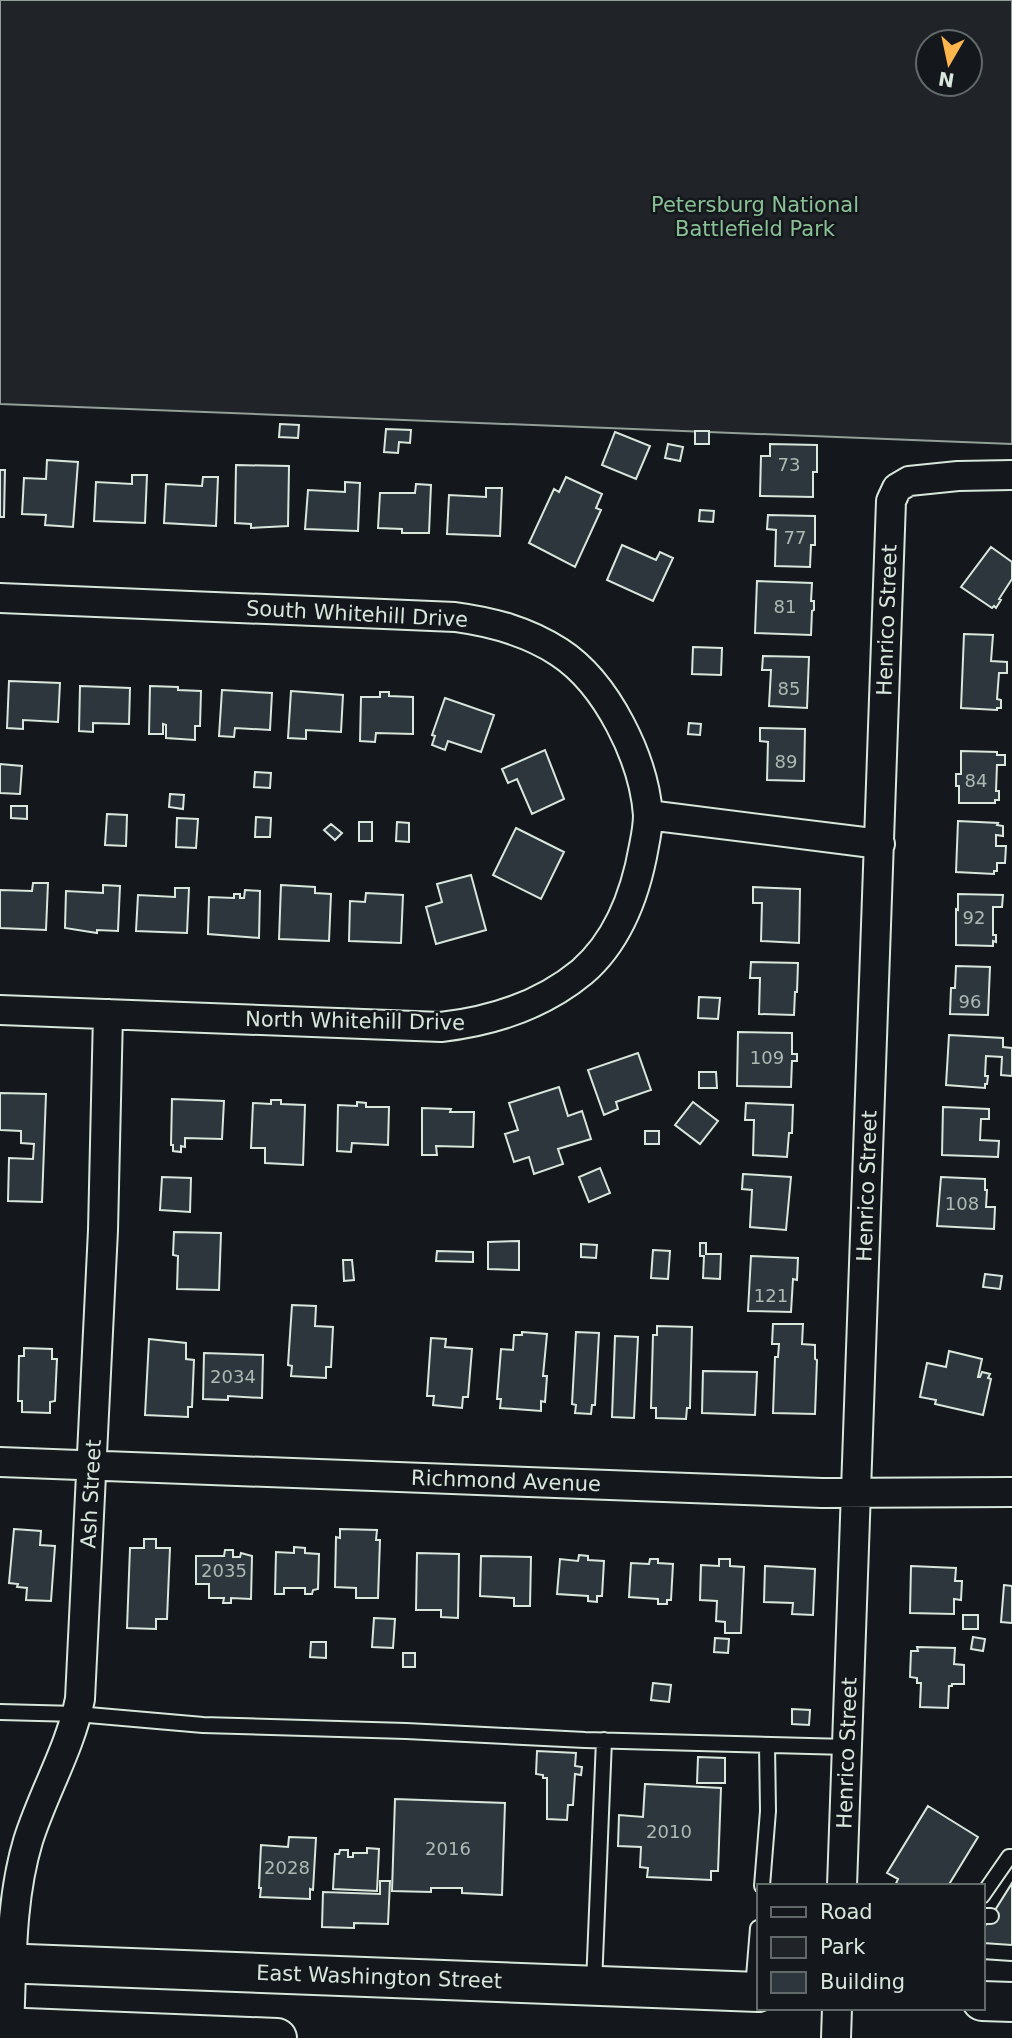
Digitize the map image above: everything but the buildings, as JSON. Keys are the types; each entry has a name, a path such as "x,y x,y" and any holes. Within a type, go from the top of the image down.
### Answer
{"highway":[{"name":"East Washington Street","path":"6,1963 756,1991"},
{"path":"984,2001 1012,2002"},
{"path":"5,2028 276,2038"}],"street":[{"name":"Henrico Street","path":"842,1884 891,501 897,488 909,481 958,476 1012,475"},
{"name":"South Whitehill Drive","path":"0,598 455,617 486,621 525,634 561,653 585,675 611,709 628,738 642,778 648,815"},
{"path":"648,815 880,844"},
{"name":"North Whitehill Drive","path":"0,1010 441,1027 474,1023 514,1012 552,994 583,971 609,941 626,912 640,872 648,815"},
{"name":"Ash Street","path":"5,2028 6,1963 28,1840 77,1714 80,1699 103,1230 108,1014"},
{"name":"Richmond Avenue","path":"0,1462 821,1493 1012,1492"},
{"path":"835,2038 837,2010"}],"lane":[{"path":"0,1712 77,1714 203,1725 847,1747"},
{"path":"593,1985 604,1740"},
{"path":"762,1884 768,1811 767,1745"},
{"path":"984,1893 1009,1857 1012,1857"},
{"path":"984,1951 1012,1953"},
{"path":"756,1991 757,1960"}],"green space":[{"name":"Petersburg National Battlefield Park","path":"0,0 1012,0 1012,444 0,404"}]}
